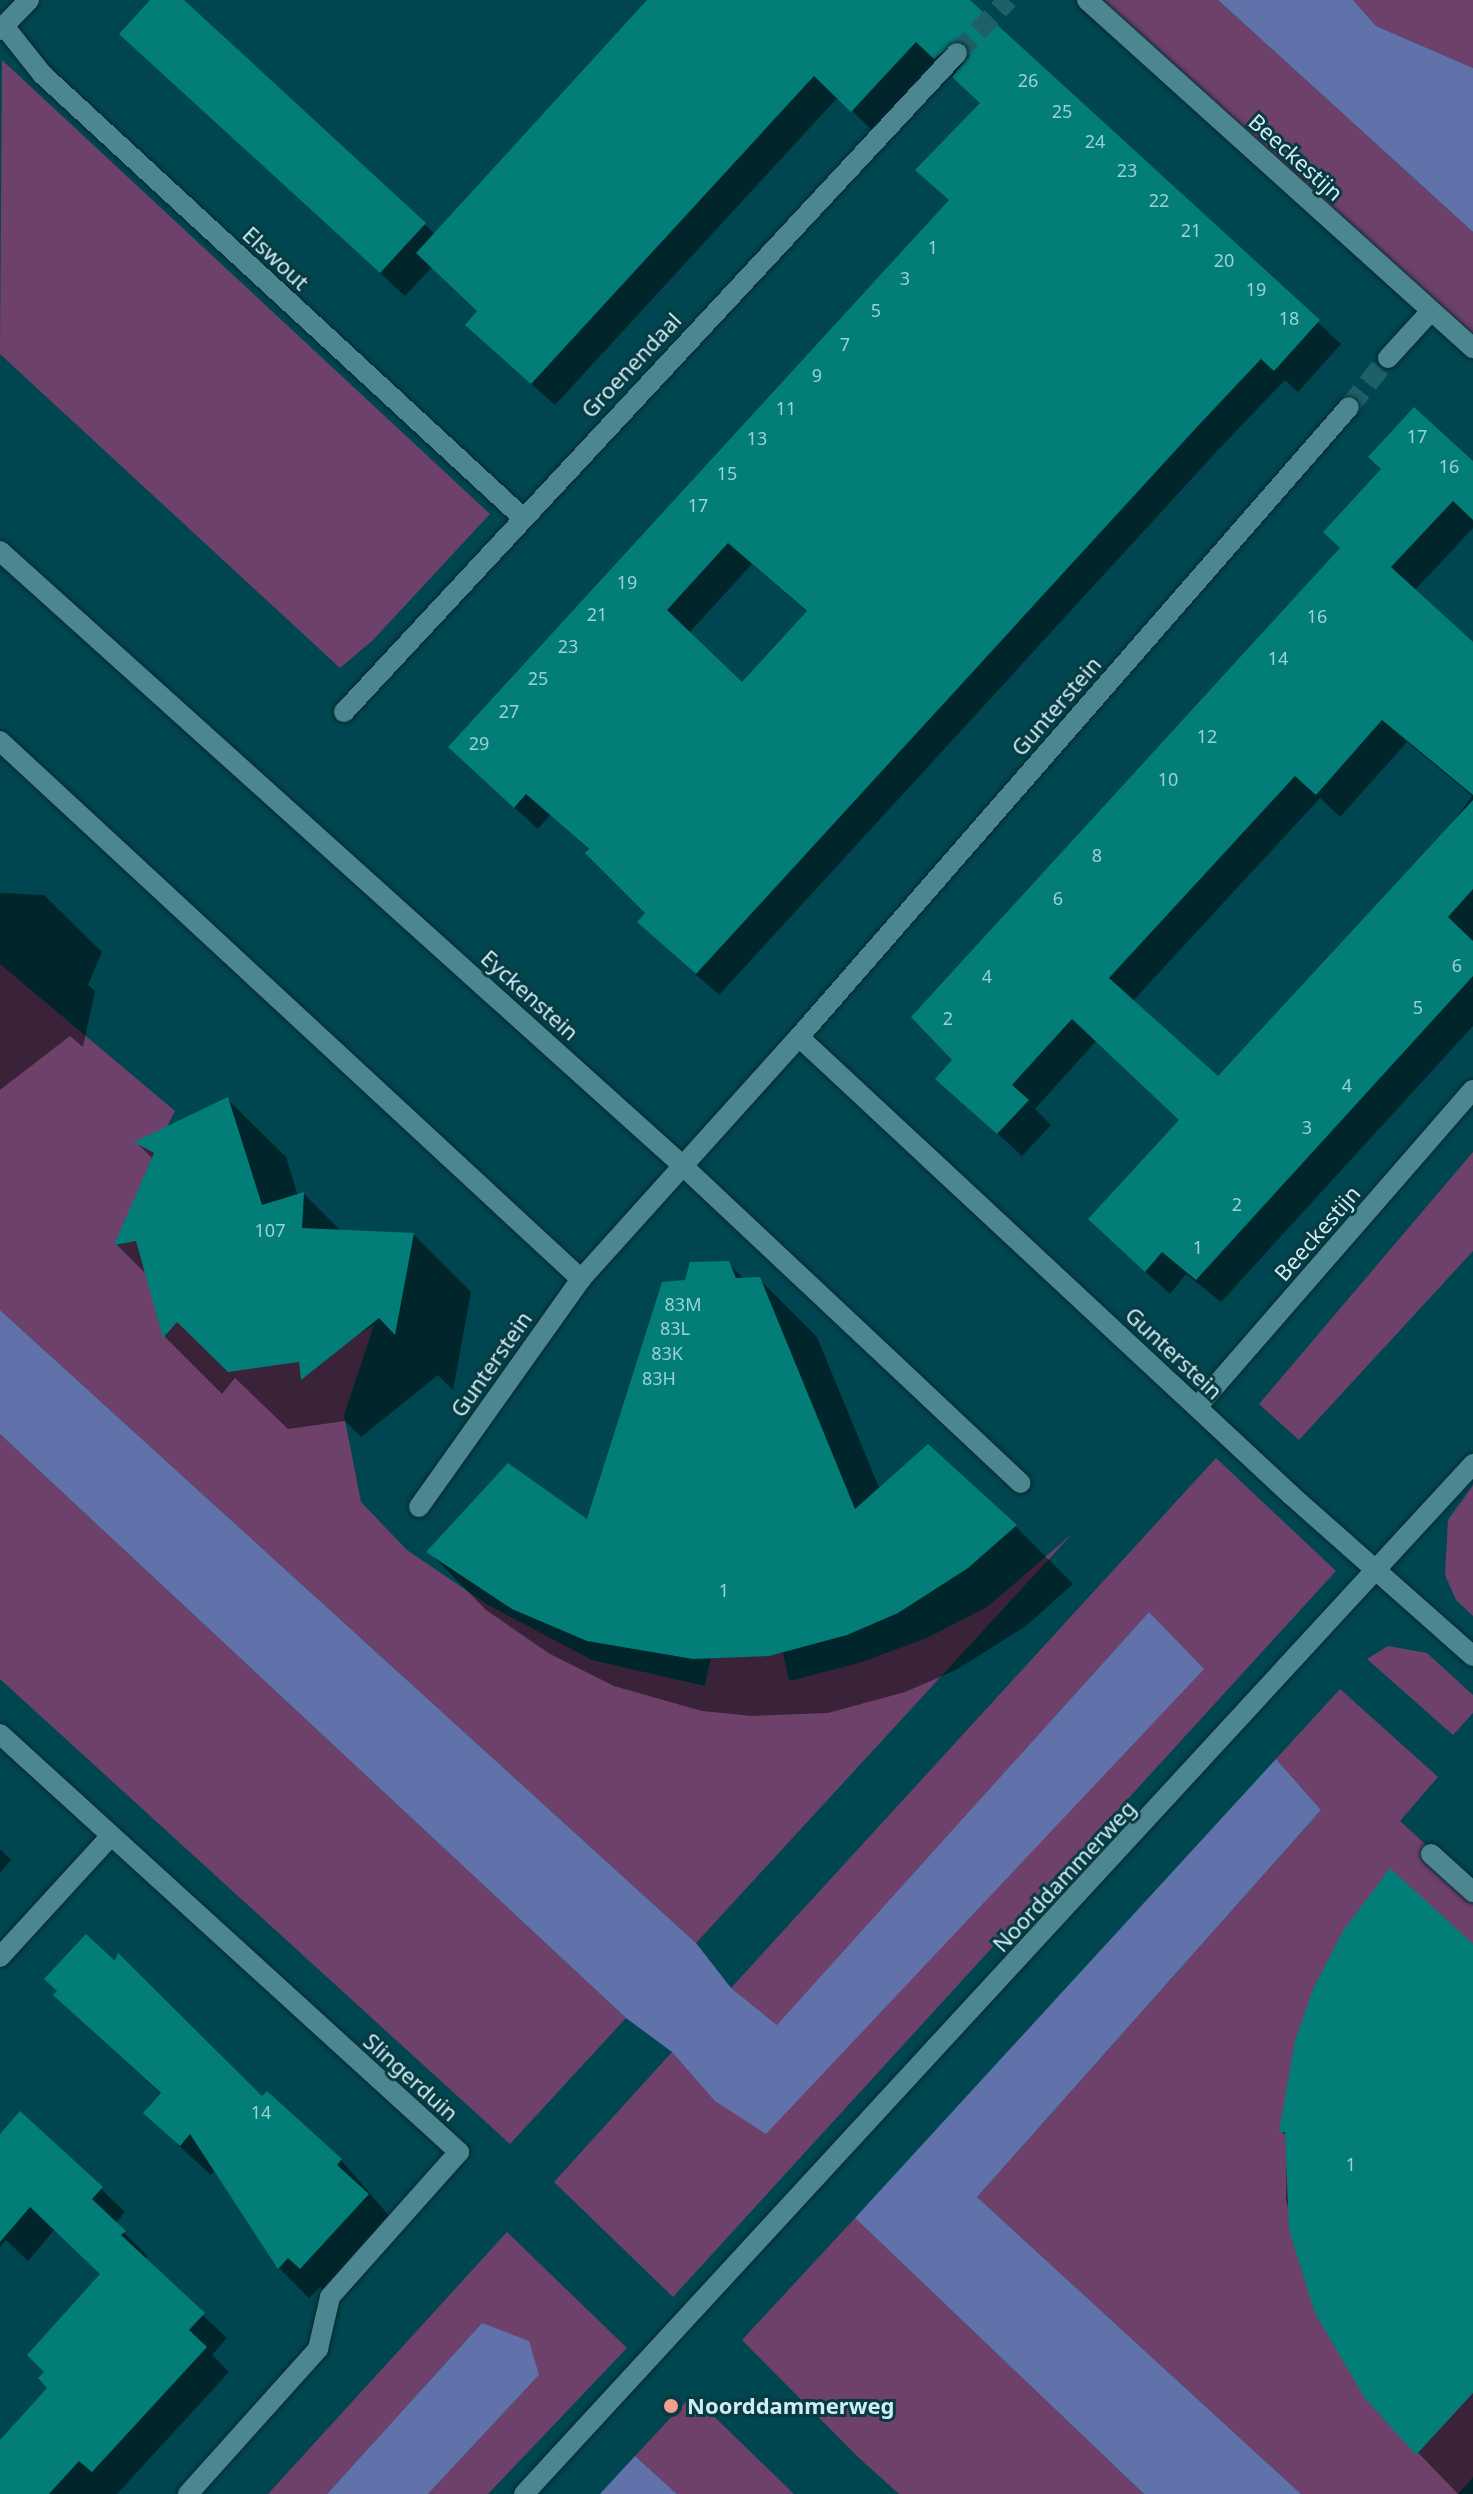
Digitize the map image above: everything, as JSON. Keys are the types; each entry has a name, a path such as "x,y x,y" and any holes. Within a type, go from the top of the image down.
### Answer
{"street":[{"path":"2,28 29,0"},
{"name":"Beeckestijn","path":"1087,0 1473,348"},
{"name":"Elswout","path":"2,28 42,74 523,518"},
{"name":"Groenendaal","path":"344,712 957,53"},
{"path":"1388,358 1431,311"},
{"name":"Gunterstein","path":"419,1507 581,1279 799,1037 1349,407"},
{"name":"Eyckenstein","path":"0,551 683,1166 1020,1483"},
{"path":"0,741 581,1279"},
{"name":"Gunterstein","path":"799,1037 1197,1407 1473,1656"},
{"name":"Beeckestijn","path":"1197,1407 1473,1090"},
{"name":"Noorddammerweg","path":"524,2494 1473,1464"},
{"path":"0,1734 109,1838 0,1957"},
{"name":"Slingerduin","path":"109,1838 459,2152 330,2297 318,2349 188,2494"},
{"path":"1431,1854 1473,1892"}],"shaded area":[{"path":"1099,0 1218,0 1473,232 1473,345"},
{"path":"1353,0 1473,0 1473,68 1376,26"},
{"path":"2,60 490,514 373,640 340,668 0,354"},
{"path":"0,964 175,1111 157,1147 277,1344 362,1332 374,1325 344,1415 361,1502 407,1550 488,1605 592,1660 705,1686 720,1612 774,1608 789,1681 859,1663 927,1638 987,1607 1072,1534 696,1943 0,1310"},
{"path":"1473,1152 1473,1251 1299,1440 1259,1404"},
{"path":"0,1434 626,2018 510,2144 0,1679"},
{"path":"1216,1458 1336,1571 673,2297 554,2182 672,2052 720,2104 1203,1669 1149,1612 778,2026 731,1988"},
{"path":"1473,1485 1473,1616 1456,1600 1445,1575 1448,1520"},
{"path":"1388,1646 1427,1653 1473,1695 1473,1713 1453,1735 1367,1659"},
{"path":"1340,1689 1438,1777 1400,1821 1473,1888 1473,2477 1458,2494 1301,2494 977,2197 1321,1810 1276,1759"},
{"path":"855,2218 1144,2494 899,2494 858,2457 742,2340"},
{"path":"507,2232 627,2348 488,2494 428,2494 539,2375 482,2323 327,2494 268,2494"},
{"path":"692,2395 794,2494 677,2494 635,2456"}],"water":[{"path":"1218,0 1353,0 1376,26 1473,68 1473,232"},
{"path":"0,1310 696,1943 731,1988 777,2025 1149,1612 1204,1669 766,2134 715,2101 672,2052 626,2018 0,1434"},
{"path":"1276,1759 1321,1810 977,2197 1301,2494 1144,2494 855,2218"},
{"path":"482,2323 529,2341 539,2375 428,2494 327,2494"},
{"path":"635,2456 677,2494 600,2494"}],"building":[{"path":"150,0 184,0 426,223 380,273 119,34"},
{"path":"647,0 970,0 1320,320 1274,371 1261,359 696,974 637,922 645,913 585,853 589,849 526,794 514,808 448,747 949,200 915,170 980,103 952,77 970,55 959,40 934,59 916,42 851,112 814,76 531,384 465,325 477,311 416,253","holes":["728,543 807,611 742,682 667,610"]},
{"path":"1414,407 1473,461 1473,520 1453,501 1391,567 1473,642 1473,795 1382,720 1316,795 1295,776 1109,978 1218,1076 1473,800 1473,889 1448,917 1473,941 1473,976 1196,1280 1162,1252 1145,1272 1088,1219 1179,1120 1072,1019 1012,1085 1029,1100 997,1134 935,1079 952,1060 911,1017 1340,548 1323,532 1381,469 1368,457"},
{"path":"228,1097 262,1205 304,1192 302,1228 414,1233 395,1335 379,1318 301,1380 299,1362 228,1372 177,1322 163,1338 136,1241 114,1245 154,1153 134,1142"},
{"path":"729,1261 736,1278 760,1277 855,1509 928,1444 1017,1525 968,1568 898,1613 847,1635 769,1656 693,1659 587,1641 512,1609 426,1552 508,1463 587,1519 662,1282 685,1280 690,1262"},
{"path":"1390,1868 1473,1944 1473,2393 1416,2455 1364,2397 1315,2313 1289,2230 1285,2132 1279,2132 1295,2041 1313,1989 1343,1931"},
{"path":"86,1934 115,1961 118,1953 262,2096 267,2091 342,2159 337,2165 369,2194 300,2269 288,2258 278,2269 190,2134 180,2146 143,2113 161,2093 53,1995 57,1991 44,1979"},
{"path":"20,2111 103,2187 92,2199 126,2231 121,2235 205,2313 189,2330 207,2347 92,2472 79,2461 49,2494 0,2494 0,2440 47,2388 38,2378 44,2372 27,2355 100,2274 30,2207 0,2242 0,2134"}],"tunnel":[{"path":"957,53 1008,0"},
{"path":"1349,407 1388,358"}],"place":[{"name":"Noorddammerweg","path":"671,2406"}]}
